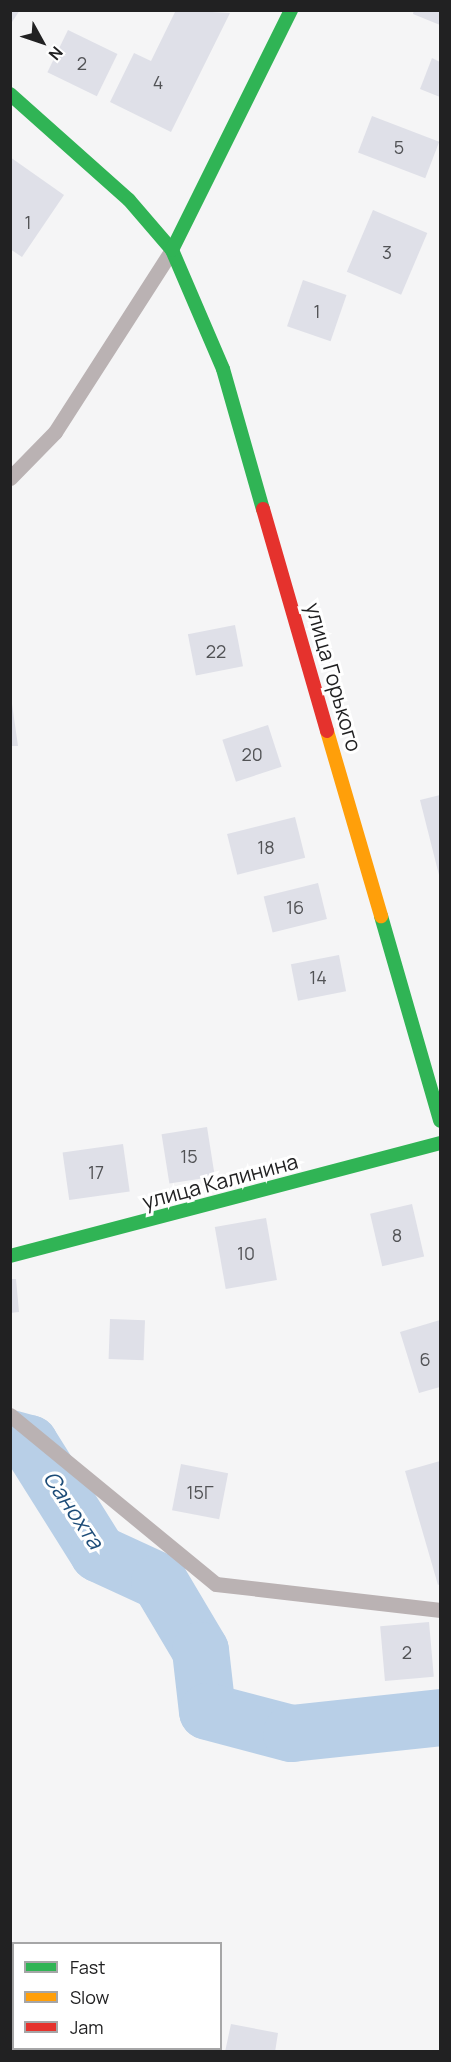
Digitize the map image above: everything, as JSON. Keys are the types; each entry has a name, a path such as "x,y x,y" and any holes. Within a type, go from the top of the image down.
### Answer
{"street":[{"path":"172,250 291,10"},
{"name":"улица Горького","path":"10,94 129,200 172,250 223,369 441,1121"},
{"name":"улица Калинина","path":"10,1256 441,1143"}],"lane":[{"path":"10,478 56,432 172,250"},
{"path":"10,1415 216,1584 441,1610"}],"building":[{"path":"10,10 20,10 10,25"},
{"path":"176,10 230,13 171,132 110,102 134,53 151,61"},
{"path":"414,10 440,10 440,25 413,14"},
{"path":"68,30 117,54 97,96 47,72"},
{"path":"432,58 440,62 440,97 420,89"},
{"path":"372,116 439,142 425,178 358,152"},
{"path":"10,157 64,195 22,257 10,249"},
{"path":"373,210 427,233 401,295 347,272"},
{"path":"303,280 346,295 331,341 287,326"},
{"path":"235,625 243,666 196,675 188,634"},
{"path":"10,690 18,746 10,746"},
{"path":"268,725 282,767 236,782 222,740"},
{"path":"440,795 440,879 420,800"},
{"path":"295,817 305,858 237,875 227,834"},
{"path":"318,883 327,919 273,932 264,897"},
{"path":"339,955 346,991 298,1001 291,964"},
{"path":"207,1127 215,1176 169,1184 162,1134"},
{"path":"123,1144 130,1192 69,1200 63,1152"},
{"path":"412,1204 424,1257 382,1266 370,1214"},
{"path":"266,1218 277,1280 226,1289 215,1227"},
{"path":"10,1279 16,1279 19,1312 10,1313"},
{"path":"110,1319 145,1320 144,1360 109,1359"},
{"path":"440,1320 440,1387 419,1393 400,1332"},
{"path":"440,1461 440,1584 438,1585 405,1471"},
{"path":"181,1464 228,1473 219,1519 172,1510"},
{"path":"429,1622 434,1677 385,1681 380,1626"},
{"path":"10,1999 12,1999 12,2008 10,2016"},
{"path":"231,2024 278,2033 275,2052 225,2052"},
{"path":"138,2050 182,2051 137,2052"}],"waterway":[{"name":"Санохта","path":"10,1438 29,1443 98,1553 159,1581 200,1650 207,1711 291,1733 440,1717"}],"traffic: fast":[{"path":"172,250 291,10"},
{"path":"10,94 129,200 172,250 223,369 263,509"},
{"path":"381,916 440,1121"},
{"path":"10,1256 440,1143"}],"traffic: slow":[{"path":"327,731 381,916"}],"traffic: jam":[{"path":"263,509 327,731"}]}
